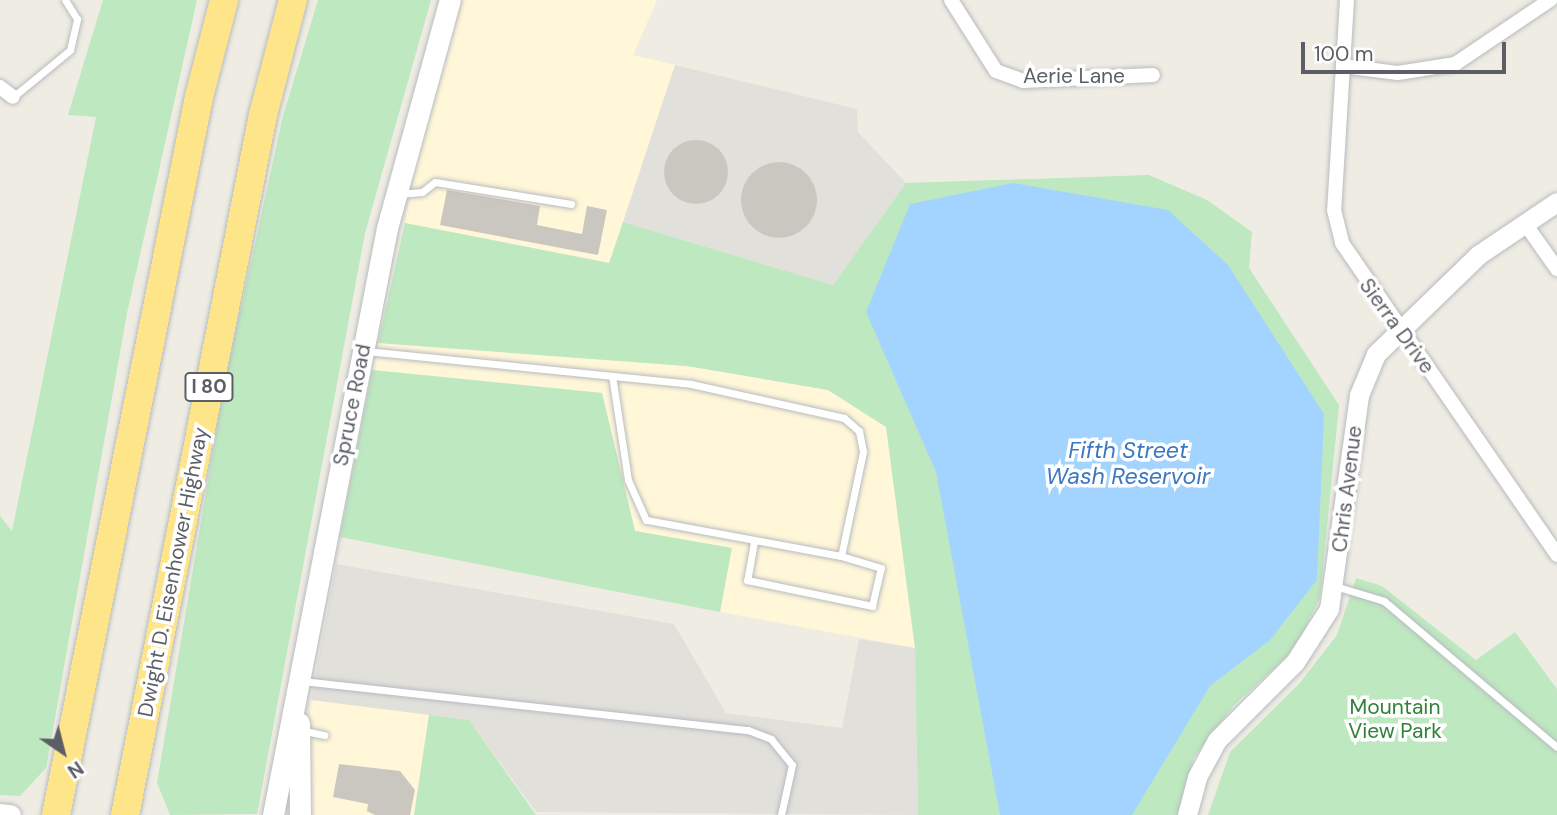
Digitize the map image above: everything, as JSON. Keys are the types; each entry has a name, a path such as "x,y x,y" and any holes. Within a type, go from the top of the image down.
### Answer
{"highway":[{"path":"56,815 224,0"},
{"name":"Dwight D. Eisenhower Highway","path":"125,815 263,115 293,0"}],"main road":[{"name":"Spruce Road","path":"273,815 297,680 396,193 450,0"},
{"path":"297,680 300,815"},
{"path":"0,814 10,815"}],"street":[{"name":"Aerie Lane","path":"951,0 996,71 1023,81 1153,75"},
{"name":"Sierra Drive","path":"1347,0 1335,220 1354,267 1400,327 1557,555"},
{"path":"1343,66 1398,73 1455,64 1550,0"},
{"path":"0,87 13,97"},
{"name":"Chris Avenue","path":"1187,815 1197,777 1217,740 1295,662 1320,626 1335,586 1359,395 1376,354 1400,327 1478,255 1557,202"},
{"path":"1526,225 1557,269"}],"lane":[{"path":"13,97 70,50 77,19 65,0"},
{"path":"396,193 422,192 435,182 571,204"},
{"path":"363,351 691,384 844,418 859,431 863,452 841,556"},
{"path":"612,376 628,480 646,520 841,556 881,568 872,606 747,580 754,542"},
{"path":"1335,586 1384,601 1557,747"},
{"path":"297,680 748,730 771,738 792,765 781,815"},
{"path":"299,729 324,735"}],"shaded area":[{"path":"460,0 657,0 633,55 675,65 610,263 405,223 426,107"},
{"path":"675,65 857,109 858,132 906,183 833,285 623,222"},
{"path":"378,343 687,366 828,390 887,427 915,648 720,612 731,548 635,531 602,393 372,370"},
{"path":"336,564 674,624 726,713 842,728 859,639 915,648 918,815 536,812 469,720 311,700"},
{"path":"312,691 429,715 414,815 309,815 303,789"}],"green space":[{"path":"103,0 197,0 127,313 46,768 20,796 0,795 0,516 12,531 96,117 68,115"},
{"path":"318,0 431,0 365,233 257,814 170,815 157,783 224,385 283,116"},
{"name":"Fifth Street Wash Reservoir","path":"1149,175 1207,200 1252,232 1249,268 1339,405 1320,598 1295,649 1234,705 1194,757 1178,815 918,815 915,648 886,427 828,390 687,366 378,343 405,223 609,263 623,222 833,285 906,183"},
{"path":"372,370 602,393 635,531 732,548 720,612 340,537"},
{"name":"Mountain View Park","path":"1356,578 1382,586 1476,660 1515,632 1557,689 1557,815 1208,815 1230,752 1299,684 1337,635"},
{"path":"429,715 469,720 536,815 414,815"}],"water":[{"name":"Fifth Street Wash Reservoir","path":"1013,183 1168,210 1228,265 1324,414 1317,580 1270,640 1210,686 1132,815 1000,815 936,472 866,312 910,204"}],"building":[{"path":"690,140 702,140 719,149 726,160 726,184 719,195 702,204 690,204 678,199 669,190 664,178 664,166 669,154 678,145"},
{"path":"787,162 800,168 811,179 817,192 815,215 800,232 787,238 771,238 758,232 743,215 741,192 747,179 764,164"},
{"path":"447,190 540,206 537,225 582,234 587,206 607,210 598,255 440,225"},
{"path":"339,764 400,771 415,790 410,815 375,815 367,811 368,804 333,797"}]}
